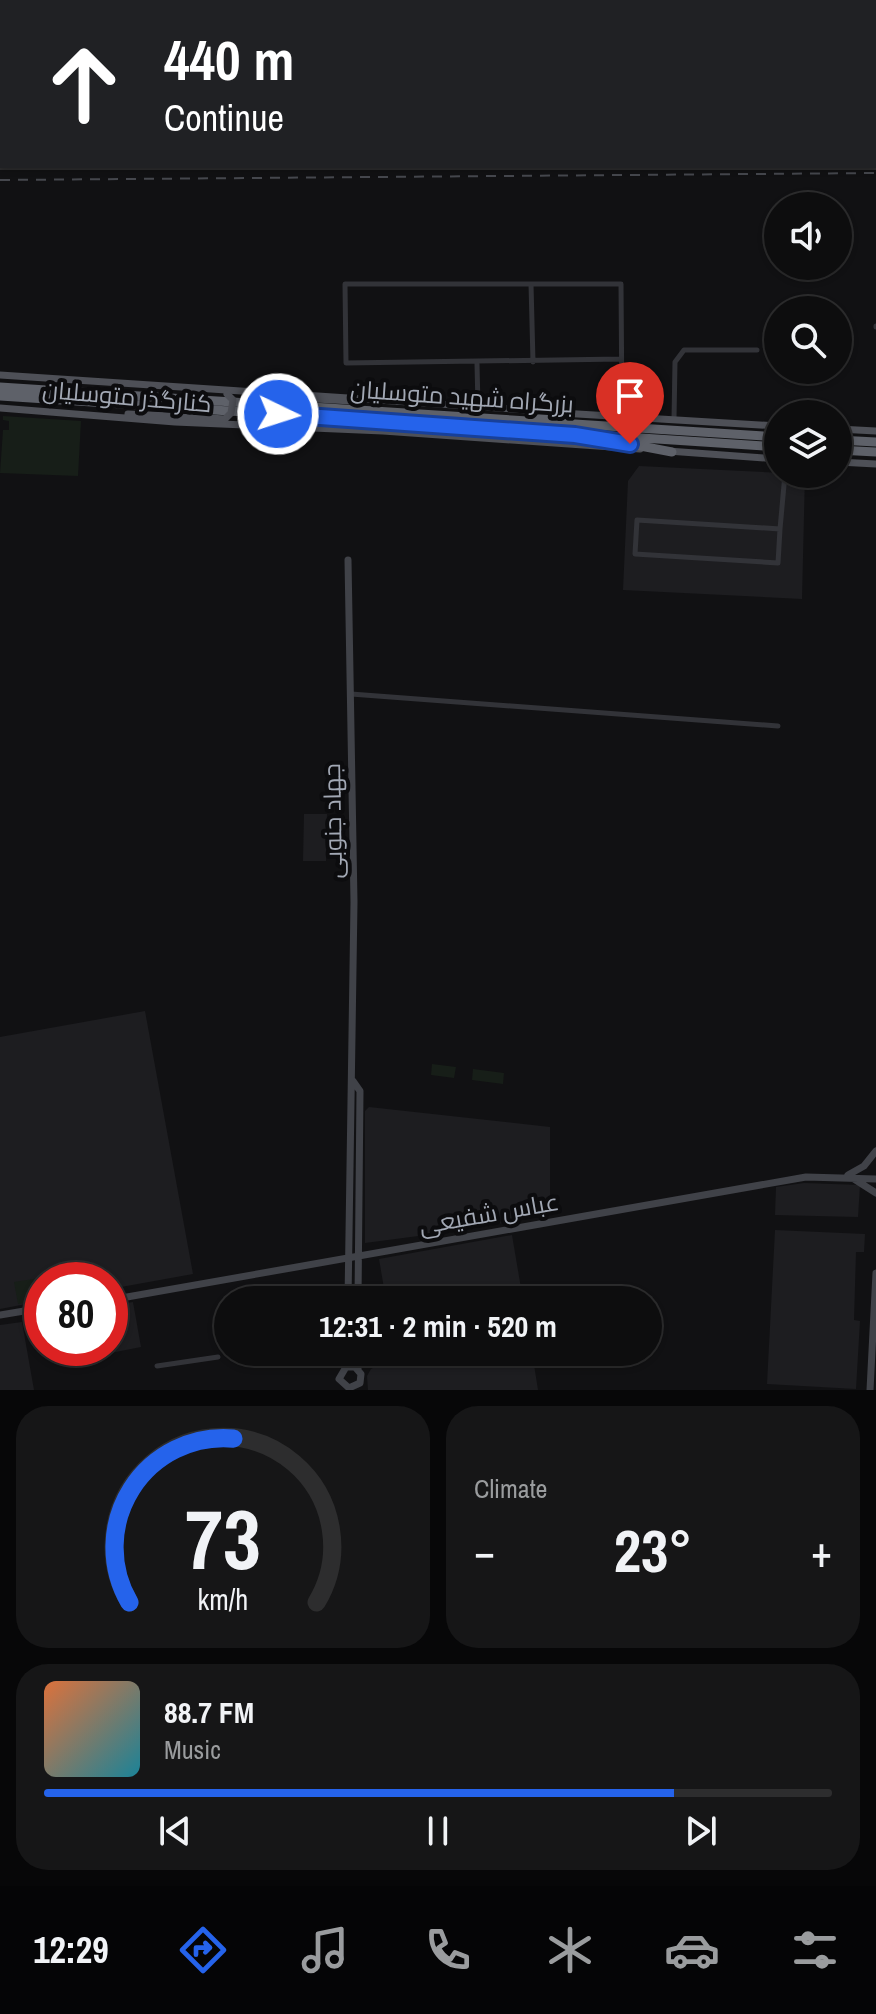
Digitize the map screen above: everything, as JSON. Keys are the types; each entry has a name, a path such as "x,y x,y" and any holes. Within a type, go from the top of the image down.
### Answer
{"highway":[{"name":"بزرگراه شهید متوسلیان","path":"0,387 764,436"},
{"name":"بزرگراه شهید متوسلیان","path":"0,396 764,446"},
{"path":"491,417 565,413"},
{"path":"575,435 672,452"},
{"path":"852,441 876,442"},
{"path":"852,451 876,452"}],"main road":[{"name":"کنارگذر متوسلیان","path":"0,375 764,425"},
{"path":"75,380 227,394 233,400 231,413 225,419 110,414"},
{"path":"377,431 265,423 255,418 252,408 256,398 264,396 434,403"},
{"name":"کنارگذر متوسلیان","path":"0,408 110,414 175,422 377,431 764,458"},
{"path":"852,430 876,431"},
{"path":"852,463 876,464"},
{"name":"جهاد جنوبی","path":"348,560 353,1081 360,1091 354,1256 350,1286"},
{"path":"876,1151 864,1166 848,1176 876,1193"},
{"name":"عباس شفیعی","path":"128,1295 806,1175 876,1177"},
{"name":"جهاد جنوبی","path":"354,1256 357,1286"},
{"path":"870,1390 876,1273"},
{"path":"0,1318 24,1313"},
{"path":"346,1367 358,1369 361,1374 359,1387 349,1389 339,1379 346,1367"}],"street":[{"path":"621,359 477,364 346,363 345,284 621,284 622,416"},
{"path":"531,284 533,362"},
{"path":"674,419 675,362 684,350 757,350"},
{"path":"477,364 478,406"},
{"path":"780,529 637,520 635,554 778,563 784,488"},
{"path":"351,694 778,726"},
{"path":"157,1366 214,1358"}],"shaded area":[{"path":"3,416 81,421 78,476 0,473 3,430 9,430 9,421 3,420"},
{"path":"639,466 764,472 764,488 805,488 802,599 623,590 628,481"},
{"path":"304,814 327,814 326,861 303,861"},
{"path":"145,1011 193,1274 128,1286 128,1262 24,1262 24,1304 0,1309 0,1037"},
{"path":"432,1064 456,1067 454,1078 431,1075"},
{"path":"473,1069 504,1073 503,1084 472,1080"},
{"path":"369,1107 550,1127 550,1213 479,1228 365,1243 365,1111"},
{"path":"804,1183 860,1185 858,1217 775,1215 776,1187"},
{"path":"775,1230 865,1234 864,1252 856,1252 854,1320 860,1321 856,1389 767,1384"},
{"path":"512,1235 521,1286 384,1286 379,1259"},
{"path":"24,1280 24,1303 18,1304 14,1282"},
{"path":"133,1302 141,1347 128,1350 128,1303"},
{"path":"22,1322 24,1366 30,1366 34,1390 0,1390 0,1325"},
{"path":"377,1366 534,1366 538,1390 368,1390 367,1376"}],"railway":[{"path":"0,180 876,173"}],"route":[{"path":"278,414 575,435 630,444"}]}
